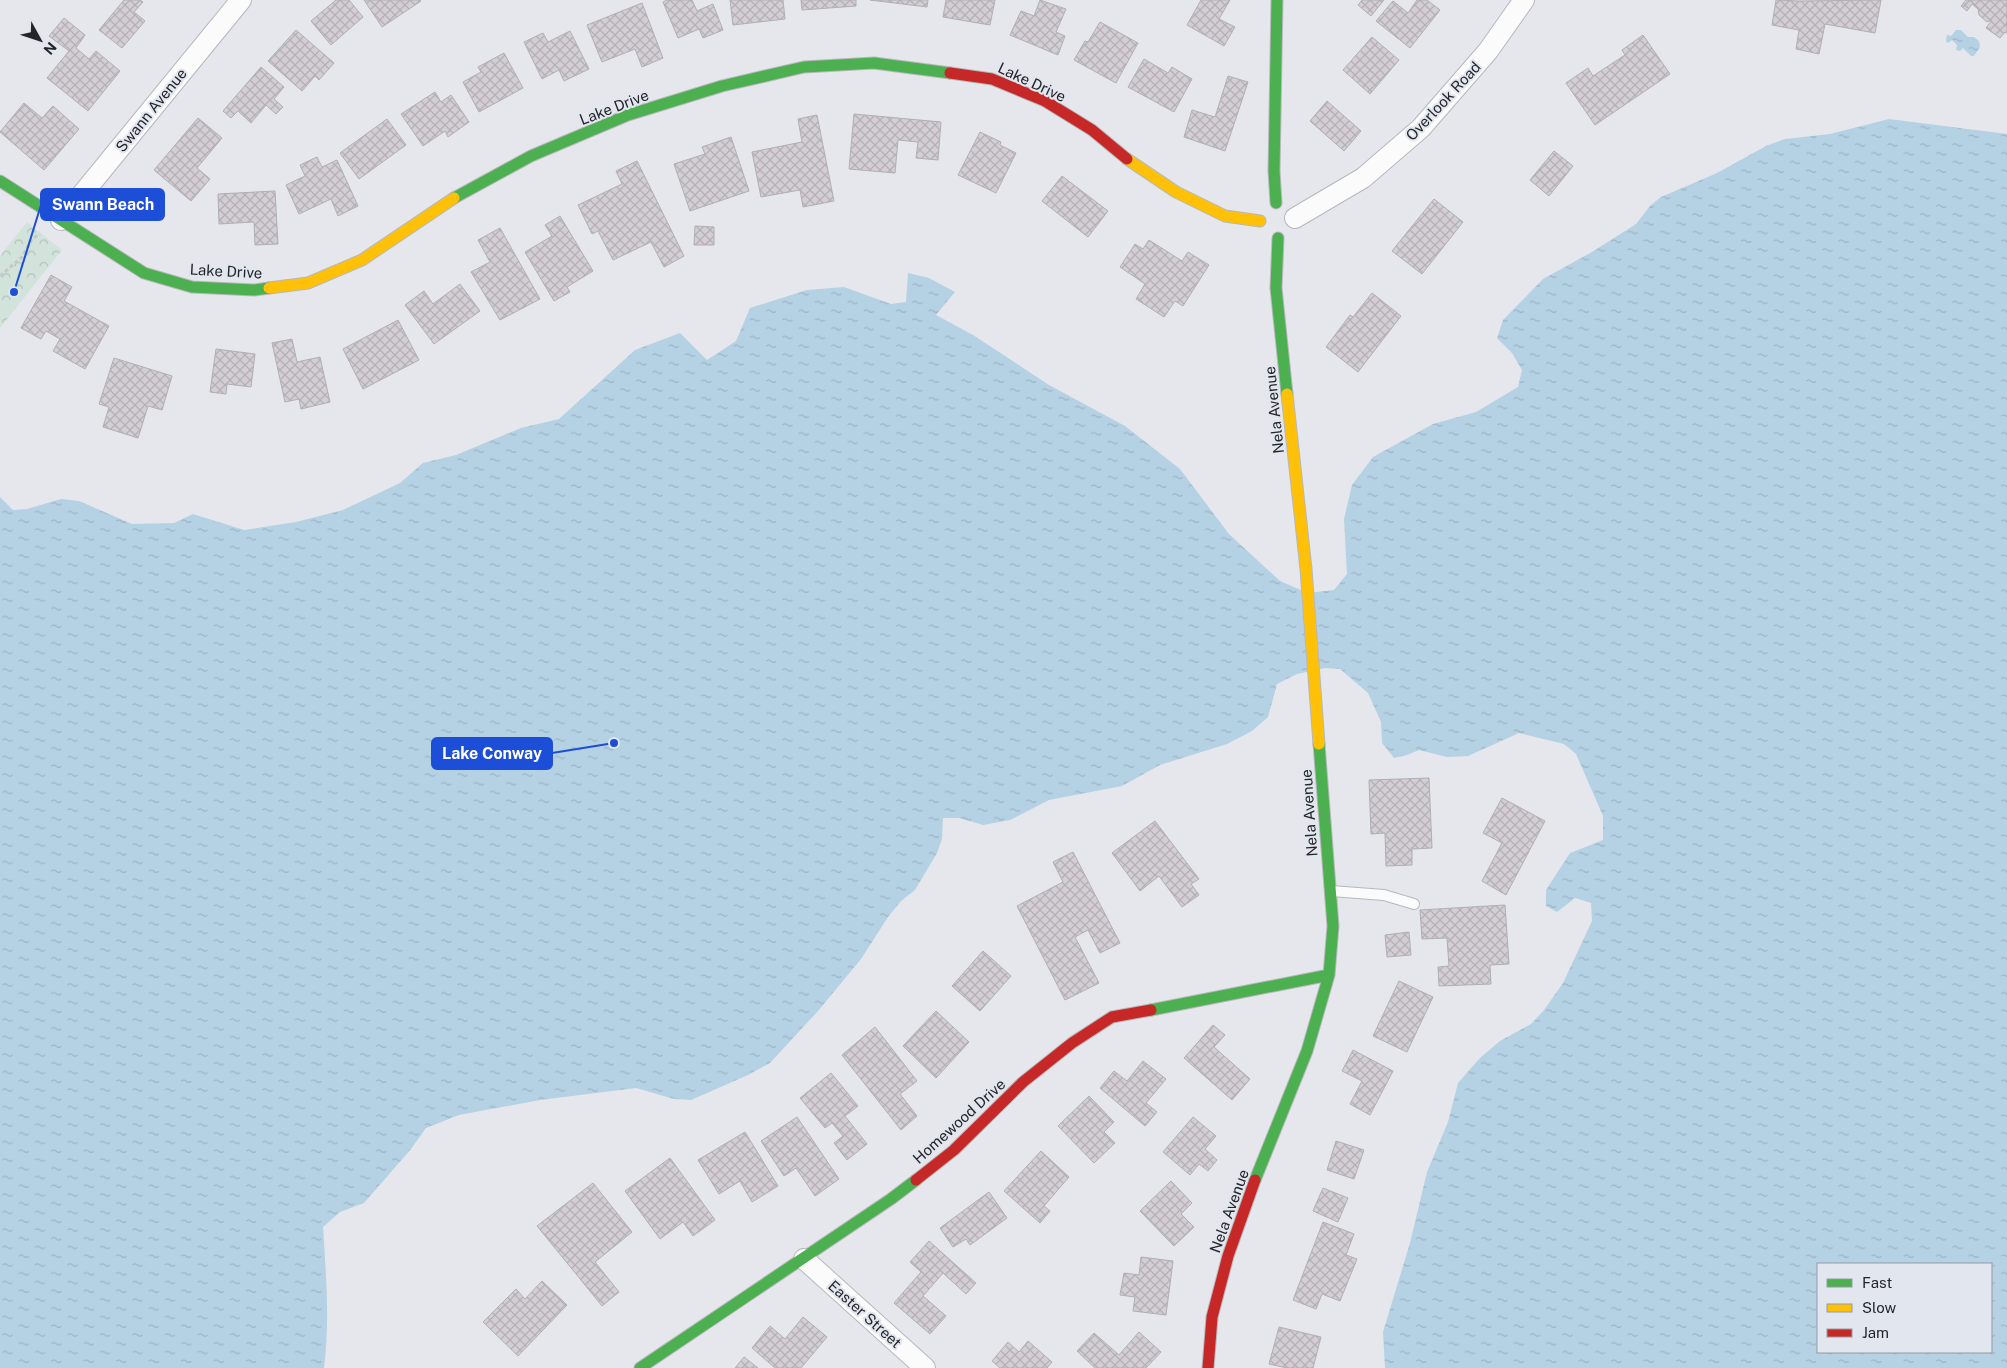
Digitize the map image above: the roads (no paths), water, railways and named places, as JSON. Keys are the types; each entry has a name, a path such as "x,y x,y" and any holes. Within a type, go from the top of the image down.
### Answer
{"street":[{"name":"Swann Avenue","path":"61,220 240,0"},
{"path":"1276,203 1274,171 1277,0"},
{"name":"Overlook Road","path":"1294,218 1364,178 1421,128 1488,51 1524,0"},
{"name":"Lake Drive","path":"0,181 144,273 192,287 254,290 308,283 362,260 454,198 531,156 628,115 722,86 804,67 874,63 992,78 1045,101 1092,130 1137,167 1176,192 1225,216 1260,221"},
{"path":"1276,203 1289,207 1294,218 1292,229 1284,237 1278,238 1268,235 1261,226 1260,221 1263,210 1276,203"},
{"name":"Nela Avenue","path":"1208,1368 1212,1316 1228,1256 1253,1185 1307,1051 1329,975 1333,926 1306,569 1276,288 1278,238"},
{"name":"Homewood Drive","path":"640,1368 891,1199 954,1150 1023,1082 1072,1043 1112,1017 1329,975"},
{"name":"Easter Street","path":"804,1259 925,1368"}],"lane":[{"path":"1330,891 1384,895 1414,904"}],"water":[{"path":"1956,30 1961,30 1968,37 1974,37 1979,41 1980,47 1974,56 1971,56 1963,48 1960,51 1956,50 1957,45 1952,40 1948,43 1946,41 1947,35 1951,36"},
{"path":"1889,119 2007,134 2007,1368 1385,1368 1383,1332 1410,1243 1427,1172 1448,1122 1458,1083 1480,1058 1500,1041 1531,1024 1544,1010 1563,983 1592,921 1591,903 1575,898 1557,912 1546,906 1546,890 1570,853 1603,840 1603,816 1576,754 1564,744 1519,733 1468,756 1447,757 1419,750 1394,758 1382,743 1381,722 1368,693 1340,669 1325,668 1297,674 1277,684 1268,717 1252,731 1227,744 1160,765 1122,786 1049,800 1010,820 983,825 959,818 943,818 942,839 937,853 915,890 901,901 888,917 861,959 818,1011 770,1063 748,1075 691,1100 674,1099 636,1088 540,1100 459,1115 426,1128 411,1149 364,1203 340,1212 323,1227 327,1316 324,1368 0,1368 0,497 13,510 27,509 61,499 79,501 132,524 174,523 193,514 244,530 296,522 343,510 400,483 423,463 456,455 521,428 559,419 635,350 680,333 707,360 736,341 750,308 807,290 844,287 891,304 906,302 908,273 929,278 955,292 936,315 973,335 1049,385 1125,426 1180,469 1229,534 1280,581 1308,593 1334,590 1347,574 1344,519 1352,485 1373,457 1433,424 1476,412 1518,387 1522,370 1512,353 1497,338 1503,320 1543,279 1592,252 1636,224 1650,206 1661,197 1717,173 1766,146 1785,139 1830,134"}],"place":[{"name":"Swann Beach","path":"14,292"},
{"name":"Lake Conway","path":"614,743"}]}
